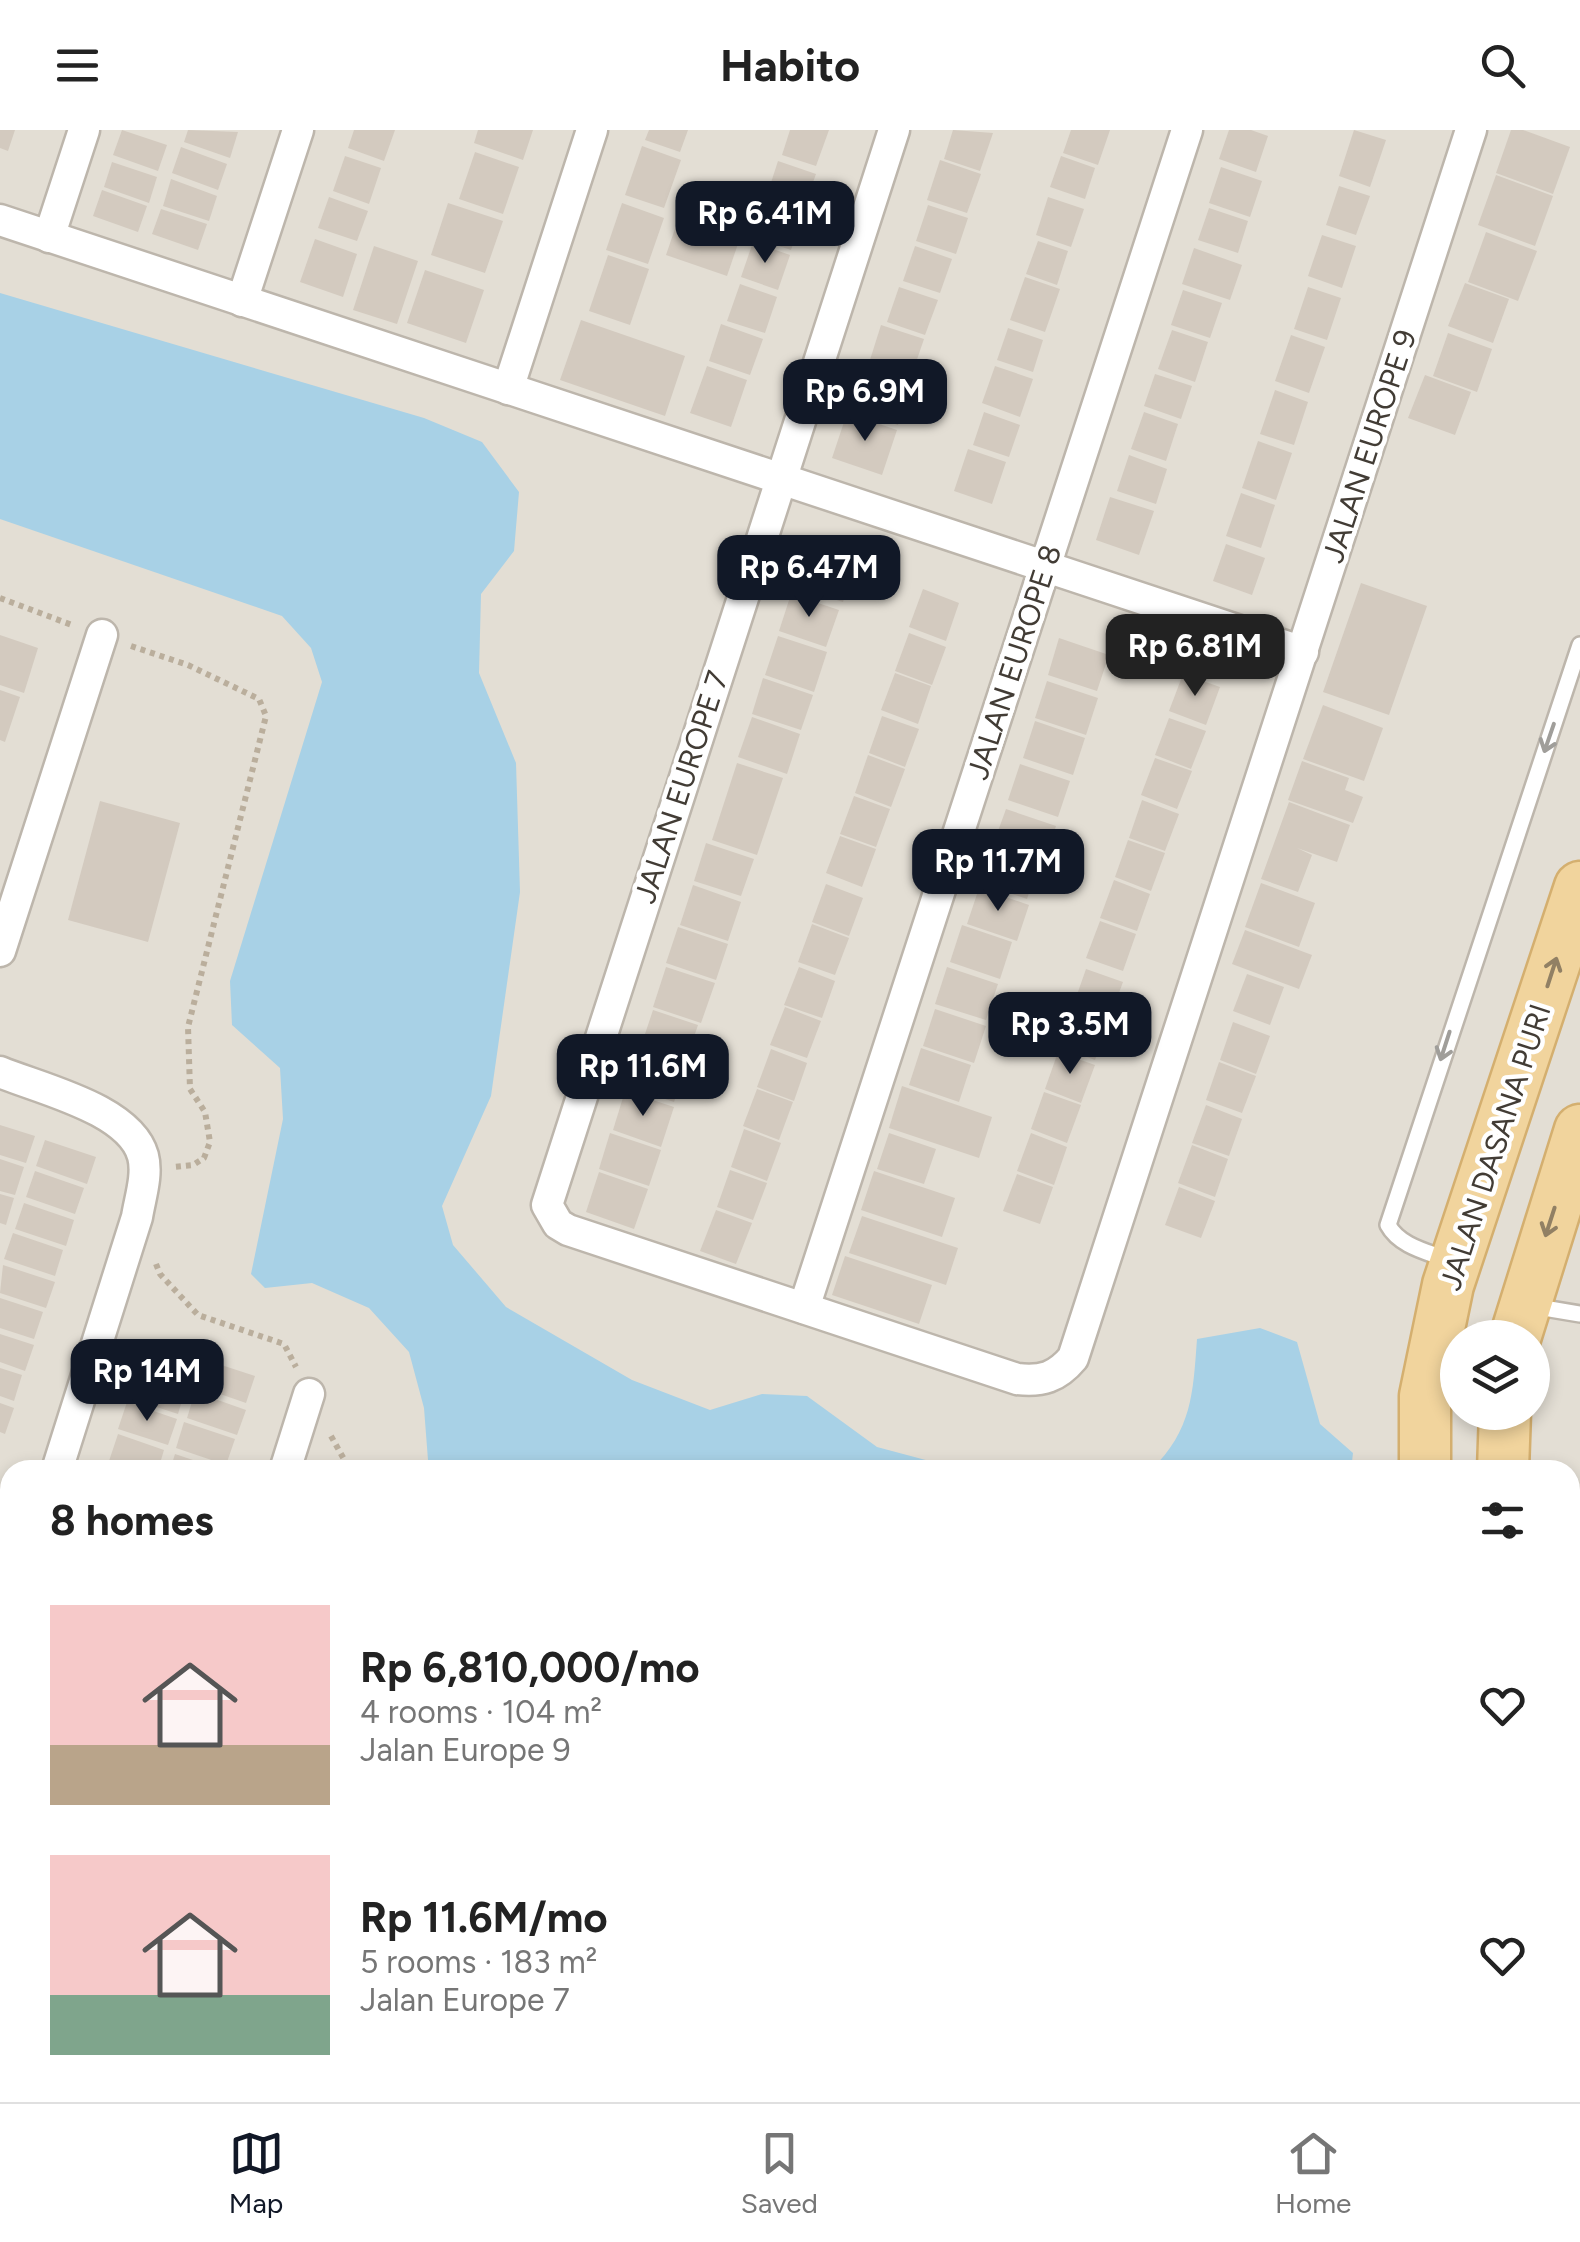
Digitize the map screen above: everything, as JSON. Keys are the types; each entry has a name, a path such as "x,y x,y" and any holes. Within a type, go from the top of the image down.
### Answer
{"main road":[{"name":"JALAN DASANA PURI","path":"1425,1460 1425,1396 1456,1262 1580,887"},
{"path":"1519,1320 1580,1130"},
{"path":"1503,1460 1504,1430"}],"street":[{"path":"50,237 84,130"},
{"path":"242,300 298,130"},
{"path":"508,389 592,130"},
{"name":"JALAN EUROPE 7","path":"804,1308 568,1230 551,1215 548,1194 894,130"},
{"name":"JALAN EUROPE 8","path":"804,1308 1187,130"},
{"name":"JALAN EUROPE 9","path":"804,1308 1017,1378 1048,1379 1073,1358 1471,130"},
{"path":"0,220 1302,652"},
{"path":"0,951 102,635"},
{"path":"0,1072 114,1117 134,1137 144,1158 137,1217 61,1460"},
{"path":"287,1460 309,1394"}],"lane":[{"path":"1456,1262 1404,1242 1388,1226 1580,646"},
{"path":"1528,1320 1580,1314"}],"path":[{"path":"0,598 236,687 259,699 266,716 188,1026 190,1088 205,1112 210,1142 204,1158 193,1166 176,1167 144,1158"},
{"path":"137,1217 160,1274 198,1315 284,1344 345,1460"}],"shaded area":[{"path":"0,130 1580,130 1580,1460 0,1460"}],"water":[{"path":"0,293 424,418 482,442 519,492 514,551 481,594 479,673 516,763 520,892 491,1096 442,1206 453,1245 506,1307 632,1380 710,1410 762,1394 807,1396 877,1447 926,1460 428,1460 424,1408 409,1352 369,1308 312,1283 265,1288 251,1274 283,1119 280,1068 232,1025 230,981 322,682 311,648 282,616 0,519"},
{"path":"1260,1328 1297,1342 1320,1424 1353,1453 1352,1460 1160,1460 1175,1440 1188,1410 1197,1339"}],"building":[{"path":"0,130 15,130 8,151 0,148"},
{"path":"122,130 167,145 158,171 113,155"},
{"path":"188,130 238,132 230,158 184,142"},
{"path":"354,130 395,130 384,161 348,148"},
{"path":"478,130 533,130 523,160 474,143"},
{"path":"649,130 688,130 680,152 645,140"},
{"path":"790,130 829,130 816,166 782,155"},
{"path":"953,130 993,133 980,171 944,159"},
{"path":"1071,130 1110,130 1098,165 1063,153"},
{"path":"1229,130 1251,130 1268,136 1256,172 1219,159"},
{"path":"1354,130 1386,140 1370,187 1339,176"},
{"path":"1511,130 1523,130 1570,147 1553,194 1496,173"},
{"path":"642,146 681,160 664,208 625,195"},
{"path":"181,147 227,164 218,190 172,173"},
{"path":"475,152 519,167 503,214 459,199"},
{"path":"345,156 381,168 369,204 333,191"},
{"path":"1061,156 1095,168 1085,199 1050,187"},
{"path":"940,160 981,174 967,213 927,200"},
{"path":"778,161 816,174 803,210 766,198"},
{"path":"112,162 157,177 149,203 104,187"},
{"path":"1221,167 1262,181 1250,217 1209,203"},
{"path":"1496,175 1553,196 1535,246 1478,225"},
{"path":"171,179 217,196 209,221 163,206"},
{"path":"1339,186 1370,196 1356,235 1326,225"},
{"path":"102,190 147,206 138,232 93,216"},
{"path":"329,197 368,211 357,241 318,228"},
{"path":"1048,197 1084,209 1071,247 1036,235"},
{"path":"766,202 803,215 791,250 754,238"},
{"path":"448,203 503,221 485,273 431,255"},
{"path":"622,203 664,218 648,264 606,250"},
{"path":"928,205 968,218 956,254 916,241"},
{"path":"1209,208 1248,221 1238,253 1198,240"},
{"path":"161,209 207,224 198,250 152,234"},
{"path":"680,214 741,235 727,276 666,255"},
{"path":"1486,232 1537,251 1518,301 1468,282"},
{"path":"1322,235 1356,246 1342,288 1308,276"},
{"path":"315,239 357,254 343,297 300,282"},
{"path":"1038,241 1068,251 1057,285 1026,274"},
{"path":"753,242 790,255 778,290 741,277"},
{"path":"374,246 418,261 397,324 353,310"},
{"path":"915,246 952,259 940,293 903,281"},
{"path":"1194,248 1242,265 1230,300 1182,284"},
{"path":"608,255 649,269 630,325 589,311"},
{"path":"425,270 484,290 466,343 407,323"},
{"path":"1025,277 1060,289 1045,332 1010,320"},
{"path":"1465,283 1509,299 1493,343 1448,326"},
{"path":"740,284 777,297 765,333 727,321"},
{"path":"899,287 938,300 925,335 887,322"},
{"path":"1308,287 1341,298 1327,340 1294,329"},
{"path":"1183,290 1222,303 1210,338 1171,325"},
{"path":"581,320 685,356 665,416 560,380"},
{"path":"721,324 763,339 750,375 709,361"},
{"path":"881,325 924,339 911,377 869,363"},
{"path":"1008,328 1043,340 1033,372 997,360"},
{"path":"1172,330 1208,342 1195,382 1158,369"},
{"path":"1448,333 1492,349 1477,392 1433,376"},
{"path":"1291,335 1325,347 1309,393 1275,381"},
{"path":"707,366 747,380 731,427 690,413"},
{"path":"995,366 1033,379 1020,417 982,403"},
{"path":"870,371 911,385 898,425 856,411"},
{"path":"1155,374 1192,386 1181,419 1144,406"},
{"path":"1425,375 1471,392 1455,435 1408,418"},
{"path":"1275,390 1308,402 1294,445 1260,434"},
{"path":"984,412 1020,425 1009,457 973,445"},
{"path":"1144,412 1178,424 1166,461 1131,449"},
{"path":"847,413 897,430 882,475 832,458"},
{"path":"1258,441 1292,453 1276,500 1242,488"},
{"path":"968,449 1006,462 992,504 954,491"},
{"path":"1129,455 1167,469 1156,504 1117,491"},
{"path":"1241,493 1275,505 1261,548 1226,536"},
{"path":"1110,497 1154,511 1139,555 1096,540"},
{"path":"1226,544 1265,558 1252,595 1213,581"},
{"path":"808,549 855,565 843,602 796,587"},
{"path":"1361,583 1427,606 1389,715 1323,692"},
{"path":"923,589 959,603 946,641 909,627"},
{"path":"791,594 839,610 826,647 779,631"},
{"path":"909,633 946,647 932,685 895,671"},
{"path":"0,635 38,648 24,693 0,685"},
{"path":"778,636 827,652 814,692 765,675"},
{"path":"1059,638 1109,655 1097,691 1048,675"},
{"path":"895,673 931,686 918,724 881,710"},
{"path":"1183,674 1220,687 1206,725 1169,711"},
{"path":"763,678 813,695 801,730 752,714"},
{"path":"1047,681 1098,698 1086,735 1035,718"},
{"path":"0,690 20,697 5,742 0,740"},
{"path":"1323,705 1383,728 1364,781 1303,759"},
{"path":"882,716 919,729 905,767 869,753"},
{"path":"752,717 800,734 787,774 738,757"},
{"path":"1169,718 1206,731 1191,769 1155,755"},
{"path":"1035,721 1085,738 1073,775 1023,758"},
{"path":"868,755 905,769 891,807 855,793"},
{"path":"1155,758 1192,771 1177,809 1141,795"},
{"path":"1302,761 1349,778 1345,790 1363,797 1353,823 1288,800"},
{"path":"737,763 783,778 757,855 712,840"},
{"path":"1020,764 1070,781 1058,817 1008,800"},
{"path":"854,796 890,809 876,847 840,834"},
{"path":"1142,800 1179,814 1165,851 1129,838"},
{"path":"100,801 180,823 148,942 68,920"},
{"path":"1289,802 1350,825 1337,862 1297,848 1312,855 1298,892 1261,879"},
{"path":"1006,809 1056,826 1044,862 993,845"},
{"path":"840,836 876,849 862,887 826,873"},
{"path":"1128,840 1165,853 1151,891 1115,877"},
{"path":"706,843 754,859 741,896 694,881"},
{"path":"989,846 1039,863 1027,899 977,882"},
{"path":"1114,880 1150,894 1137,931 1100,918"},
{"path":"1261,883 1315,903 1299,947 1245,927"},
{"path":"826,884 863,898 849,936 812,922"},
{"path":"693,885 741,902 728,941 680,925"},
{"path":"979,888 1029,905 1017,941 967,924"},
{"path":"1100,921 1136,934 1123,971 1086,958"},
{"path":"812,924 849,938 835,975 798,962"},
{"path":"962,925 1012,942 1000,979 950,962"},
{"path":"678,927 728,944 716,980 666,963"},
{"path":"1245,930 1312,955 1299,989 1232,964"},
{"path":"666,967 715,983 701,1023 653,1007"},
{"path":"799,967 835,981 822,1018 784,1005"},
{"path":"947,967 998,984 986,1020 935,1004"},
{"path":"1086,969 1123,982 1109,1020 1073,1006"},
{"path":"1247,974 1284,987 1270,1025 1233,1011"},
{"path":"785,1007 821,1021 807,1058 770,1045"},
{"path":"935,1009 986,1026 974,1063 923,1046"},
{"path":"1072,1009 1109,1022 1095,1060 1058,1046"},
{"path":"653,1010 698,1025 686,1060 641,1046"},
{"path":"1233,1022 1270,1036 1256,1074 1220,1060"},
{"path":"921,1048 971,1065 959,1102 909,1085"},
{"path":"639,1049 686,1065 674,1102 627,1086"},
{"path":"771,1049 807,1063 794,1101 757,1087"},
{"path":"1058,1052 1095,1065 1081,1103 1045,1089"},
{"path":"1219,1062 1256,1076 1242,1113 1206,1100"},
{"path":"902,1086 992,1117 979,1158 889,1128"},
{"path":"757,1089 793,1102 779,1140 743,1126"},
{"path":"625,1091 674,1107 661,1147 613,1130"},
{"path":"1044,1092 1081,1105 1067,1143 1031,1129"},
{"path":"1206,1105 1242,1119 1229,1156 1192,1143"},
{"path":"0,1125 35,1136 26,1163 0,1155"},
{"path":"744,1129 781,1143 767,1181 731,1167"},
{"path":"610,1133 661,1150 649,1186 599,1169"},
{"path":"889,1133 936,1149 924,1184 877,1169"},
{"path":"1031,1133 1067,1147 1054,1185 1017,1171"},
{"path":"45,1140 96,1157 87,1184 36,1166"},
{"path":"1192,1145 1228,1159 1215,1197 1178,1183"},
{"path":"0,1159 24,1167 15,1195 0,1191"},
{"path":"730,1170 767,1183 753,1220 717,1207"},
{"path":"35,1171 84,1188 75,1214 26,1197"},
{"path":"874,1171 955,1198 942,1237 861,1210"},
{"path":"599,1172 648,1189 634,1229 586,1212"},
{"path":"1017,1174 1053,1187 1040,1224 1003,1211"},
{"path":"1179,1187 1215,1201 1201,1238 1165,1225"},
{"path":"0,1194 14,1198 6,1225 0,1223"},
{"path":"24,1203 74,1220 66,1246 15,1229"},
{"path":"716,1210 752,1223 736,1264 700,1251"},
{"path":"862,1216 958,1248 946,1285 849,1253"},
{"path":"13,1233 63,1250 55,1276 4,1259"},
{"path":"845,1256 932,1285 919,1324 832,1295"},
{"path":"3,1265 55,1282 46,1308 0,1293"},
{"path":"0,1298 43,1312 34,1339 0,1328"},
{"path":"0,1334 34,1345 25,1371 0,1362"},
{"path":"146,1340 195,1356 186,1385 137,1368"},
{"path":"206,1360 255,1376 246,1403 197,1386"},
{"path":"0,1368 22,1375 14,1401 0,1396"},
{"path":"138,1371 186,1387 178,1414 129,1398"},
{"path":"195,1392 246,1410 237,1435 187,1418"},
{"path":"127,1402 177,1419 168,1445 118,1429"},
{"path":"0,1403 14,1408 5,1434 0,1432"},
{"path":"184,1422 235,1439 228,1460 211,1460 176,1448"},
{"path":"118,1434 164,1450 161,1460 109,1460"}]}
